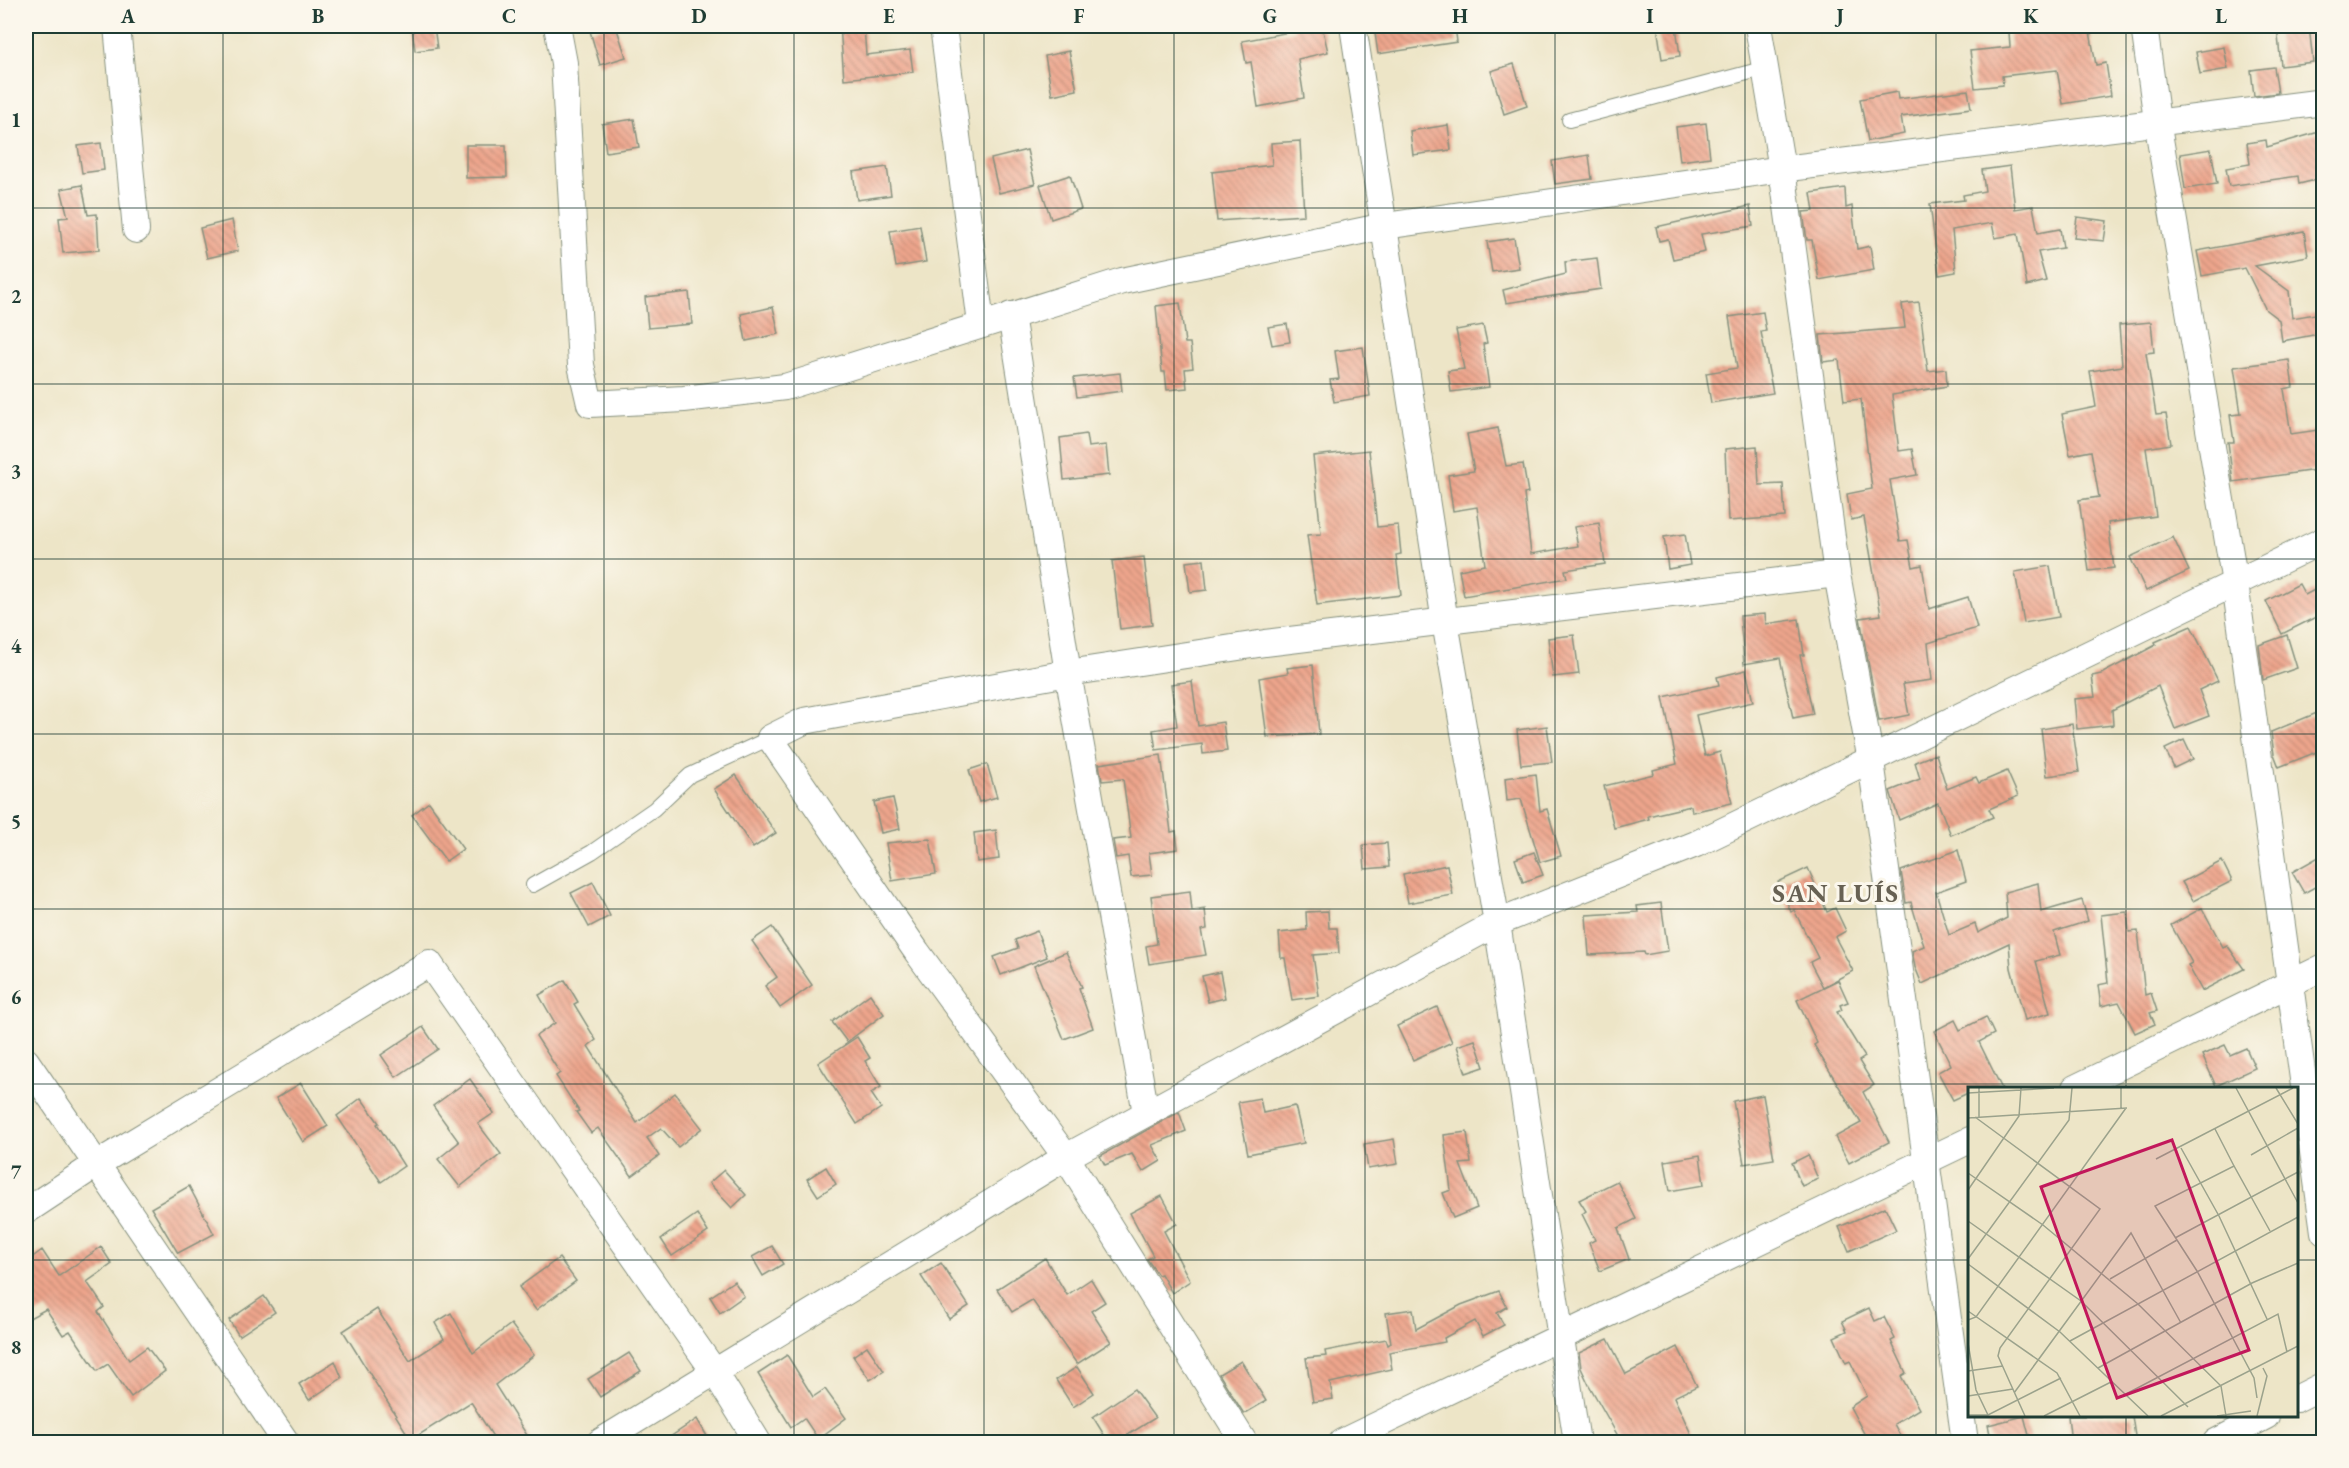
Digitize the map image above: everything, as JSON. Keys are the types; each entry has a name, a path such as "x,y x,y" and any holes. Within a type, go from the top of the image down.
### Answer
{"street":[{"path":"117,26 136,230"},
{"path":"557,26 564,63 580,365 590,404 684,399 786,387 1122,281 1385,226 1782,169 2324,102"},
{"path":"944,26 981,324"},
{"path":"1353,26 1445,622 1497,923 1576,1443"},
{"path":"1758,26 1782,169 1837,574 1871,761 1965,1443"},
{"path":"2144,26 2157,122 2235,583 2288,985 2324,1232"},
{"path":"1011,315 1068,673 1146,1113"},
{"path":"600,1443 1066,1157 1497,923 1696,844 2324,540"},
{"path":"1244,1443 1066,1157 917,952 770,738 804,721 1068,673 1265,643 1837,574"},
{"path":"26,1211 97,1164 429,963 714,1371 758,1443"},
{"path":"2079,1087 2324,967"},
{"path":"26,1062 286,1443"},
{"path":"1342,1443 1968,1141"},
{"path":"2298,1398 2324,1385"},
{"path":"2217,1443 2264,1417"}],"lane":[{"path":"1569,120 1766,68"},
{"path":"533,885 592,852 654,809 690,775 770,738"}],"building":[{"path":"412,26 434,26 437,48 415,51"},
{"path":"616,26 626,57 600,65 590,31"},
{"path":"840,26 864,26 866,55 910,50 913,72 844,79"},
{"path":"1293,26 1322,26 1328,52 1298,59 1304,98 1258,107 1251,62 1246,63 1242,41 1295,31"},
{"path":"1374,26 1455,26 1457,42 1378,54"},
{"path":"1657,26 1676,26 1680,56 1662,59"},
{"path":"2051,26 2089,26 2096,65 2106,63 2111,96 2063,104 2057,70 2002,76 2003,85 1975,88 1970,51 2010,47 2009,32 2051,28"},
{"path":"2277,26 2309,26 2313,62 2281,66"},
{"path":"2224,47 2228,69 2200,74 2196,52"},
{"path":"1069,51 1077,90 1052,95 1045,56"},
{"path":"1514,64 1527,106 1504,114 1491,71"},
{"path":"2274,67 2278,93 2254,96 2251,70"},
{"path":"1968,90 1971,108 1901,117 1904,134 1868,141 1860,99 1897,92 1898,99"},
{"path":"634,119 639,147 606,152 602,124"},
{"path":"1706,123 1710,157 1680,161 1676,127"},
{"path":"1448,125 1451,150 1413,155 1410,131"},
{"path":"2319,132 2324,154 2324,178 2299,184 2298,176 2229,186 2226,168 2250,164 2247,143 2266,140 2267,147"},
{"path":"1300,141 1304,215 1217,221 1212,172 1272,165 1271,143"},
{"path":"101,143 104,170 82,173 78,146"},
{"path":"466,145 506,145 507,177 466,178"},
{"path":"2211,149 2217,184 2185,189 2180,154"},
{"path":"1027,150 1035,184 999,193 991,159"},
{"path":"1589,155 1592,179 1555,184 1552,161"},
{"path":"2010,166 2015,209 2033,206 2038,233 2060,229 2063,248 2038,252 2046,281 2027,286 2018,234 1995,238 1992,223 1952,230 1956,272 1939,275 1930,204 1964,200 1963,195 1985,191 1982,170"},
{"path":"887,167 891,195 857,200 853,172"},
{"path":"1070,175 1081,209 1051,219 1040,185"},
{"path":"82,185 88,215 97,214 99,250 63,253 59,218 68,217 61,189"},
{"path":"1845,188 1846,208 1852,206 1857,249 1870,246 1874,270 1819,280 1812,240 1807,240 1803,212 1814,211 1811,193"},
{"path":"1750,206 1753,226 1701,234 1705,252 1673,259 1668,239 1659,241 1656,227"},
{"path":"2077,217 2107,221 2104,241 2074,238"},
{"path":"232,220 238,251 207,258 200,228"},
{"path":"920,226 926,262 896,267 890,231"},
{"path":"2304,231 2308,256 2255,266 2289,291 2292,318 2321,313 2324,333 2282,341 2279,320 2266,310 2245,268 2202,276 2197,251"},
{"path":"1514,238 1519,268 1492,272 1487,242"},
{"path":"1597,258 1601,289 1506,303 1503,290 1566,274 1565,262"},
{"path":"689,292 692,324 648,328 645,297"},
{"path":"1919,302 1928,371 1946,369 1947,386 1892,395 1899,451 1912,449 1917,475 1890,480 1900,541 1908,540 1913,567 1922,565 1929,609 1968,597 1977,628 1928,643 1932,680 1903,684 1909,715 1879,721 1860,618 1881,615 1864,517 1851,520 1847,494 1872,489 1861,399 1844,401 1839,360 1823,362 1820,335 1905,328 1902,304"},
{"path":"1180,303 1185,343 1190,343 1193,368 1185,369 1187,388 1167,390 1165,372 1162,372 1156,306"},
{"path":"773,307 779,334 746,341 741,314"},
{"path":"1763,312 1766,331 1761,332 1773,393 1711,403 1706,373 1737,368 1729,317"},
{"path":"2151,322 2154,352 2146,353 2156,415 2166,414 2171,444 2146,448 2156,516 2108,523 2114,568 2089,571 2079,500 2099,497 2091,451 2070,455 2062,414 2096,407 2090,371 2122,366 2119,325"},
{"path":"1287,324 1290,342 1272,345 1268,327"},
{"path":"1483,325 1487,343 1483,344 1489,387 1451,392 1448,371 1464,369 1456,330"},
{"path":"1363,347 1370,396 1334,402 1330,380 1339,379 1335,351"},
{"path":"2289,360 2293,387 2284,389 2291,434 2318,430 2323,469 2233,482 2228,442 2234,442 2230,415 2241,414 2234,367"},
{"path":"1120,373 1122,391 1077,397 1074,378"},
{"path":"1498,428 1506,466 1523,464 1528,493 1524,494 1531,554 1578,546 1574,527 1599,523 1605,564 1565,570 1567,578 1464,596 1459,570 1485,565 1477,507 1453,511 1448,475 1474,471 1467,434"},
{"path":"1086,434 1088,447 1106,445 1109,475 1064,480 1060,438"},
{"path":"1757,446 1759,485 1783,484 1785,517 1728,521 1725,449"},
{"path":"1369,450 1377,527 1398,525 1401,554 1396,555 1401,595 1317,605 1307,535 1321,534 1313,456"},
{"path":"1685,534 1690,565 1668,569 1664,537"},
{"path":"2173,537 2189,571 2146,591 2130,557"},
{"path":"1144,557 1152,625 1120,629 1112,561"},
{"path":"1204,560 1207,590 1190,592 1186,562"},
{"path":"2050,566 2059,617 2024,623 2015,572"},
{"path":"2299,584 2305,595 2324,585 2324,613 2282,634 2266,601"},
{"path":"1765,614 1766,624 1799,619 1804,655 1800,655 1813,714 1793,718 1780,658 1744,664 1740,616"},
{"path":"2191,626 2218,681 2199,690 2209,716 2175,729 2158,686 2112,710 2113,725 2077,729 2074,699 2095,697 2092,676 2101,674 2156,645 2155,642"},
{"path":"1574,635 1579,674 1553,677 1548,638"},
{"path":"2287,635 2297,668 2263,680 2259,645"},
{"path":"1313,665 1319,734 1267,737 1259,678 1288,673 1287,668"},
{"path":"1746,670 1753,702 1696,715 1705,756 1720,752 1732,803 1692,812 1691,806 1648,816 1649,819 1614,828 1604,786 1654,774 1653,770 1677,764 1663,697 1719,685 1717,677"},
{"path":"1192,681 1198,726 1223,722 1227,751 1203,754 1202,744 1156,750 1153,730 1177,726 1171,684"},
{"path":"2324,710 2324,749 2279,767 2274,754 2271,732"},
{"path":"2072,724 2079,772 2047,776 2041,729"},
{"path":"1547,726 1552,762 1521,765 1517,730"},
{"path":"2184,740 2193,759 2174,768 2165,749"},
{"path":"1936,754 1947,789 1976,777 1979,783 2007,771 2018,796 1989,809 1993,817 1951,835 1938,803 1899,820 1890,791 1920,779 1915,762"},
{"path":"1161,755 1171,832 1176,831 1178,849 1149,853 1152,875 1131,877 1128,856 1116,858 1113,840 1131,838 1123,779 1102,781 1099,764"},
{"path":"987,764 997,797 979,802 969,770"},
{"path":"1536,774 1540,811 1547,809 1561,856 1540,862 1521,799 1507,801 1505,778"},
{"path":"736,775 776,833 753,848 714,789"},
{"path":"893,798 900,829 881,833 874,802"},
{"path":"429,802 463,849 446,861 412,815"},
{"path":"996,830 999,859 977,862 974,833"},
{"path":"930,839 936,874 892,881 886,843"},
{"path":"1387,843 1389,867 1365,869 1363,845"},
{"path":"1958,850 1966,881 1936,892 1949,935 1975,924 1978,933 2007,918 2005,892 2038,883 2041,912 2082,900 2088,921 2054,932 2060,955 2036,961 2050,1013 2025,1020 2011,968 2009,943 1922,984 1912,951 1924,946 1911,902 1906,903 1901,871"},
{"path":"1534,852 1543,875 1523,882 1515,859"},
{"path":"2324,854 2324,882 2304,893 2292,872"},
{"path":"2222,861 2232,881 2193,901 2182,882"},
{"path":"1447,865 1453,895 1408,903 1403,874"},
{"path":"1808,868 1827,912 1835,908 1846,931 1835,937 1853,971 1823,987 1810,962 1818,958 1794,910 1791,912 1778,882"},
{"path":"593,882 610,916 589,927 571,893"},
{"path":"1190,891 1192,911 1205,909 1207,929 1201,930 1206,955 1149,964 1146,946 1157,944 1151,896"},
{"path":"1661,903 1668,951 1645,955 1644,952 1589,955 1586,915 1638,912 1637,906"},
{"path":"2202,908 2223,947 2227,945 2244,969 2202,991 2188,965 2192,963 2171,925"},
{"path":"1328,911 1329,928 1337,928 1339,953 1313,955 1319,996 1292,1000 1285,958 1281,958 1279,933 1307,930 1306,912"},
{"path":"2127,912 2129,932 2138,931 2145,995 2151,993 2157,1011 2150,1013 2155,1024 2135,1033 2119,1002 2101,1006 2098,985 2108,983 2101,915"},
{"path":"772,927 812,985 780,1008 765,986 777,977 752,941"},
{"path":"1037,931 1047,957 1001,975 994,957 1018,948 1015,940"},
{"path":"1066,952 1082,987 1079,988 1093,1028 1064,1039 1034,966"},
{"path":"1220,972 1225,998 1208,1002 1202,976"},
{"path":"565,980 578,1002 574,1004 596,1040 588,1046 637,1123 675,1093 702,1128 678,1147 661,1128 647,1138 659,1156 632,1176 598,1128 591,1133 576,1112 579,1111 556,1076 560,1073 536,1036 555,1023 539,995"},
{"path":"1838,980 1848,1002 1840,1005 1842,1010 1837,1012 1865,1057 1859,1061 1874,1085 1863,1092 1889,1142 1849,1163 1835,1137 1861,1123 1814,1045 1817,1043 1797,1000"},
{"path":"870,994 884,1014 847,1042 832,1022"},
{"path":"1437,1007 1452,1042 1413,1060 1397,1026"},
{"path":"1986,1017 1994,1034 1979,1042 2001,1087 1968,1087 1968,1093 1953,1100 1938,1072 1951,1065 1934,1031 1955,1020 1960,1030"},
{"path":"423,1027 438,1049 396,1077 381,1055"},
{"path":"857,1037 870,1058 865,1061 881,1087 871,1093 881,1108 857,1124 818,1063"},
{"path":"1475,1040 1484,1067 1466,1073 1457,1046"},
{"path":"2225,1045 2230,1055 2246,1048 2255,1068 2216,1086 2202,1055"},
{"path":"470,1079 494,1113 478,1124 501,1154 460,1187 438,1159 459,1142 433,1106"},
{"path":"301,1083 328,1126 303,1142 276,1098"},
{"path":"1763,1095 1774,1159 1744,1164 1733,1101"},
{"path":"361,1098 379,1123 377,1124 404,1166 381,1182 337,1116"},
{"path":"1260,1098 1263,1113 1295,1106 1304,1143 1248,1154 1238,1102"},
{"path":"1179,1112 1186,1131 1152,1145 1161,1161 1143,1172 1132,1154 1105,1165 1100,1156"},
{"path":"1467,1132 1471,1163 1460,1164 1477,1208 1453,1218 1443,1193 1451,1190 1444,1135"},
{"path":"1394,1139 1398,1164 1368,1169 1364,1144"},
{"path":"1700,1155 1704,1185 1670,1191 1665,1161"},
{"path":"1808,1155 1818,1179 1802,1186 1792,1163"},
{"path":"826,1167 836,1184 818,1196 807,1179"},
{"path":"724,1170 746,1195 732,1208 709,1183"},
{"path":"1617,1181 1636,1219 1618,1228 1629,1259 1600,1271 1589,1243 1595,1240 1582,1214 1586,1211 1579,1200"},
{"path":"189,1186 214,1234 178,1253 151,1208"},
{"path":"1162,1196 1177,1224 1164,1231 1190,1281 1172,1293 1161,1274 1158,1275 1147,1259 1153,1256 1130,1213"},
{"path":"1885,1207 1896,1230 1849,1251 1839,1227"},
{"path":"697,1214 708,1232 672,1256 661,1239"},
{"path":"772,1246 783,1264 763,1276 752,1257"},
{"path":"101,1247 112,1264 87,1282 104,1307 98,1312 129,1360 147,1347 165,1371 131,1397 108,1364 97,1371 70,1331 63,1335 46,1309 26,1320 26,1262 42,1250 59,1276"},
{"path":"559,1258 576,1281 536,1310 519,1287"},
{"path":"1045,1258 1067,1295 1091,1279 1105,1302 1091,1311 1111,1342 1077,1364 1032,1300 1012,1312 997,1289"},
{"path":"941,1263 969,1306 949,1319 921,1276"},
{"path":"734,1281 744,1296 720,1313 710,1297"},
{"path":"1499,1291 1507,1307 1497,1313 1504,1325 1483,1336 1475,1321 1444,1338 1445,1342 1389,1352 1392,1369 1330,1383 1333,1399 1313,1402 1306,1358 1326,1356 1325,1351 1386,1339 1388,1345 1391,1343 1386,1313 1413,1309 1416,1329 1461,1305"},
{"path":"264,1296 275,1312 239,1336 229,1320"},
{"path":"1869,1308 1875,1321 1884,1317 1895,1339 1891,1341 1906,1373 1901,1376 1919,1409 1894,1424 1904,1443 1881,1443 1876,1434 1867,1439 1850,1407 1867,1396 1850,1361 1846,1363 1834,1337 1847,1331 1842,1321"},
{"path":"377,1309 410,1361 444,1339 435,1323 451,1313 473,1353 511,1324 534,1355 495,1385 532,1443 497,1443 471,1402 411,1440 343,1331"},
{"path":"1608,1339 1626,1374 1678,1347 1697,1386 1674,1397 1691,1434 1673,1443 1622,1443 1581,1368 1579,1353"},
{"path":"867,1346 884,1371 870,1380 853,1356"},
{"path":"629,1353 641,1371 600,1397 588,1379"},
{"path":"787,1355 813,1397 825,1389 846,1418 818,1439 804,1418 791,1427 758,1374"},
{"path":"335,1361 342,1378 309,1400 299,1384"},
{"path":"1241,1361 1266,1401 1244,1414 1219,1374"},
{"path":"1077,1367 1094,1393 1073,1407 1056,1380"},
{"path":"1134,1389 1155,1418 1115,1443 1109,1443 1093,1417"},
{"path":"2024,1417 2031,1443 1992,1443 1988,1425"},
{"path":"2068,1417 2132,1417 2136,1443 2071,1443"},
{"path":"697,1419 711,1443 661,1443"}],"district":[{"name":"SAN LUÍS","path":"1836,893"}]}
